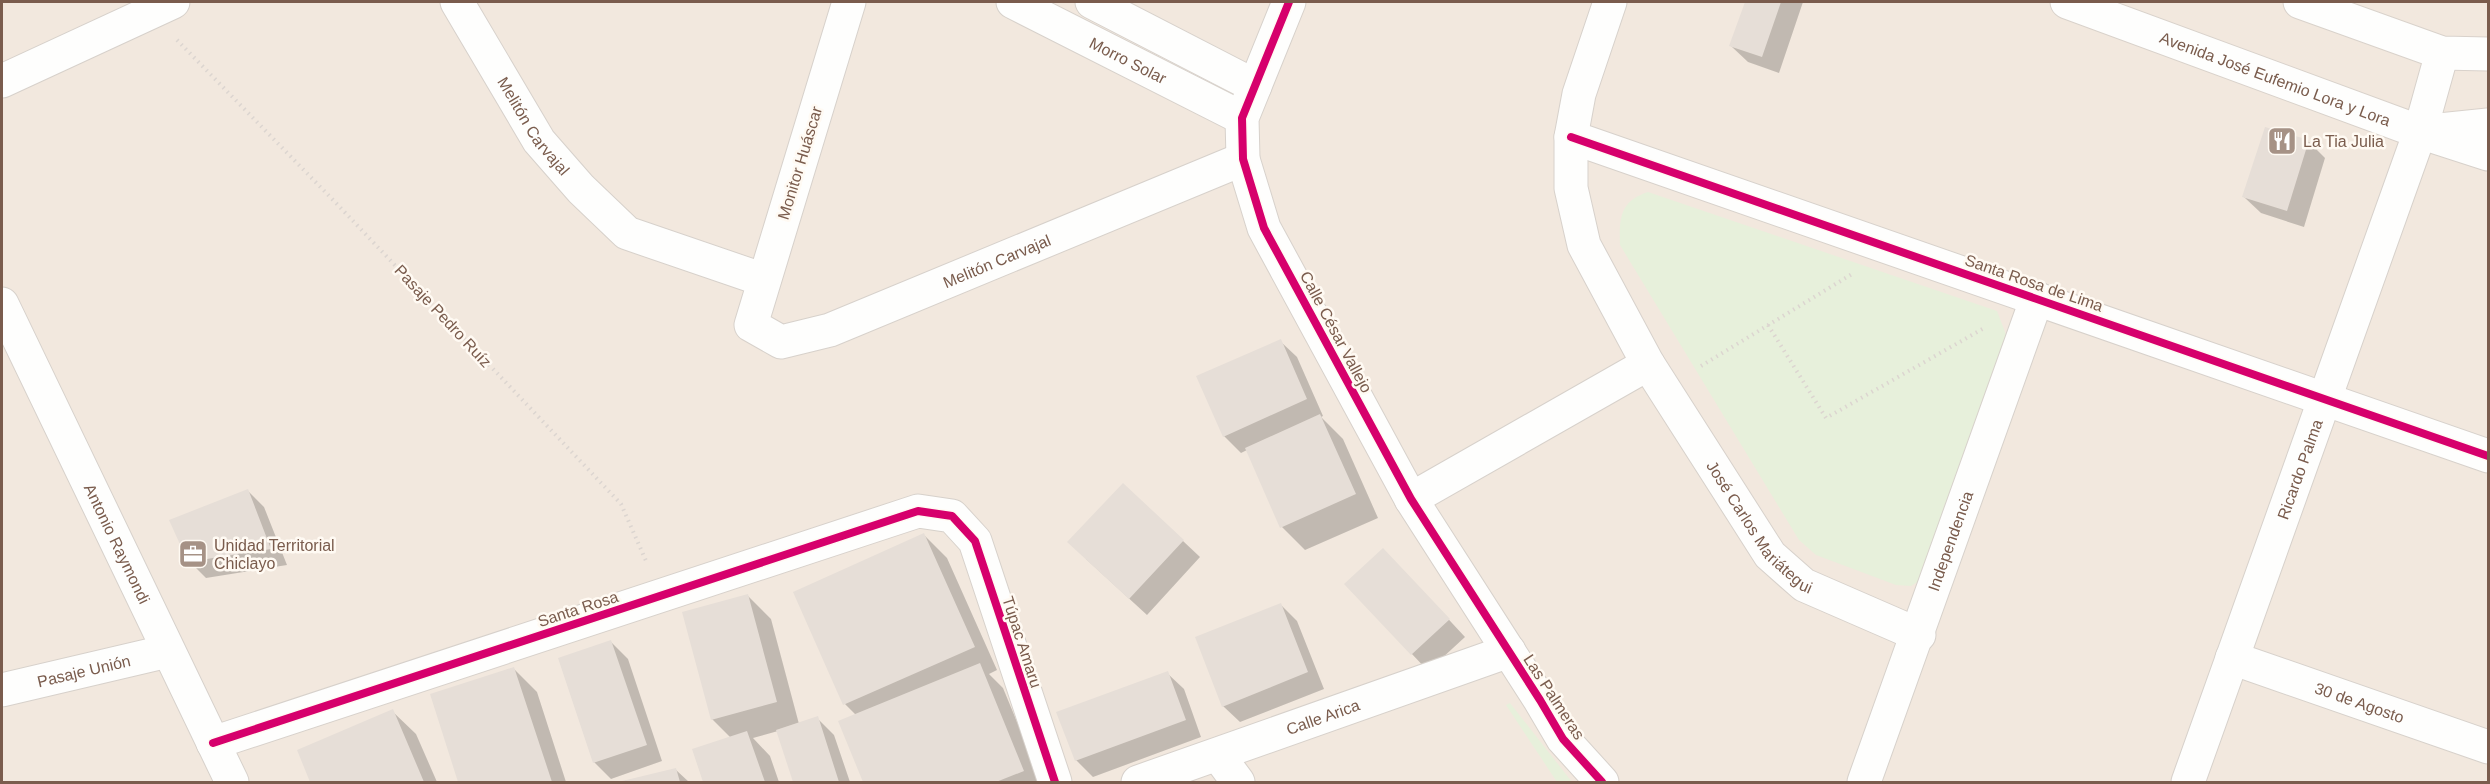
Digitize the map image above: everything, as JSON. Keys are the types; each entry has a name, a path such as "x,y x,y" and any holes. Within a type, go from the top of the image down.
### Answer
{"street":[{"path":"2,81 173,2"},
{"name":"Melitón Carvajal","path":"457,2 539,141 581,189 627,233 764,280"},
{"name":"Monitor Huáscar","path":"751,325 849,2"},
{"name":"Morro Solar","path":"1013,2 1242,118"},
{"path":"1092,2 1255,86"},
{"name":"Calle César Vallejo","path":"1289,2 1242,118 1243,159 1264,228 1411,499 1509,651"},
{"name":"José Carlos Mariátegui","path":"1610,2 1579,94 1570,137 1571,188 1584,245 1648,364 1770,555 1804,585 1919,635"},
{"name":"Avenida José Eufemio Lora y Lora","path":"2067,2 2420,132 2488,125"},
{"path":"2308,3 2442,53 2488,54"},
{"name":"Ricardo Palma","path":"2188,783 2420,132 2442,53"},
{"path":"2420,132 2488,153"},
{"name":"Santa Rosa de Lima","path":"1570,137 2488,456"},
{"name":"Melitón Carvajal","path":"751,325 781,342 830,330 1243,159"},
{"name":"Independencia","path":"1864,783 1919,635 2037,298"},
{"name":"Antonio Raymondi","path":"2,304 232,783"},
{"path":"1411,499 1648,364"},
{"name":"Santa Rosa","path":"213,743 918,511 952,516"},
{"name":"Túpac Amaru","path":"952,516 975,541 1055,783"},
{"name":"Pasaje Unión","path":"2,690 168,651"},
{"name":"Calle Arica","path":"1138,783 1509,651"},
{"name":"Las Palmeras","path":"1509,651 1563,739 1602,783"},
{"name":"30 de Agosto","path":"2232,658 2488,747"},
{"path":"1218,755 1238,783"}],"path":[{"path":"1701,366 1858,271"},
{"path":"1768,325 1826,418 1989,325"}],"shaded area":[{"path":"2,2 2488,2 2488,782 2,782"}],"green space":[{"path":"1648,192 1997,311 2008,340 1927,576 1911,586 1896,585 1816,555 1799,540 1620,245 1623,212 1632,200"},
{"path":"1510,703 1572,782 1557,782 1506,705"}],"building":[{"path":"1745,2 1781,2 1762,57 1729,46"},
{"path":"2265,127 2309,140 2287,211 2242,197"},
{"path":"1281,339 1307,399 1223,437 1196,376"},
{"path":"1320,414 1356,494 1280,528 1245,448"},
{"path":"1123,483 1184,540 1129,599 1067,542"},
{"path":"248,489 271,549 188,562 169,520"},
{"path":"924,533 975,647 843,705 793,592"},
{"path":"1383,548 1450,619 1411,655 1344,584"},
{"path":"748,594 777,702 711,720 682,612"},
{"path":"1281,603 1308,672 1222,707 1195,637"},
{"path":"611,640 647,745 593,763 558,658"},
{"path":"980,663 1024,771 996,782 863,782 838,721"},
{"path":"514,667 552,782 458,782 430,694"},
{"path":"1168,671 1186,720 1075,761 1056,712"},
{"path":"393,709 424,782 310,782 297,750"},
{"path":"818,716 839,782 793,782 776,730"},
{"path":"747,731 765,782 703,782 692,749"},
{"path":"676,768 680,782 618,782"}],"cycle path":[{"path":"1289,2 1242,118 1243,159 1264,228 1411,499 1563,739 1602,782"},
{"path":"1571,137 2488,456"},
{"path":"213,743 918,511 952,516 975,541 1055,782"}],"place":[{"name":"La Tia Julia","path":"2282,141"},
{"name":"Unidad Territorial Chiclayo","path":"193,554"}]}
